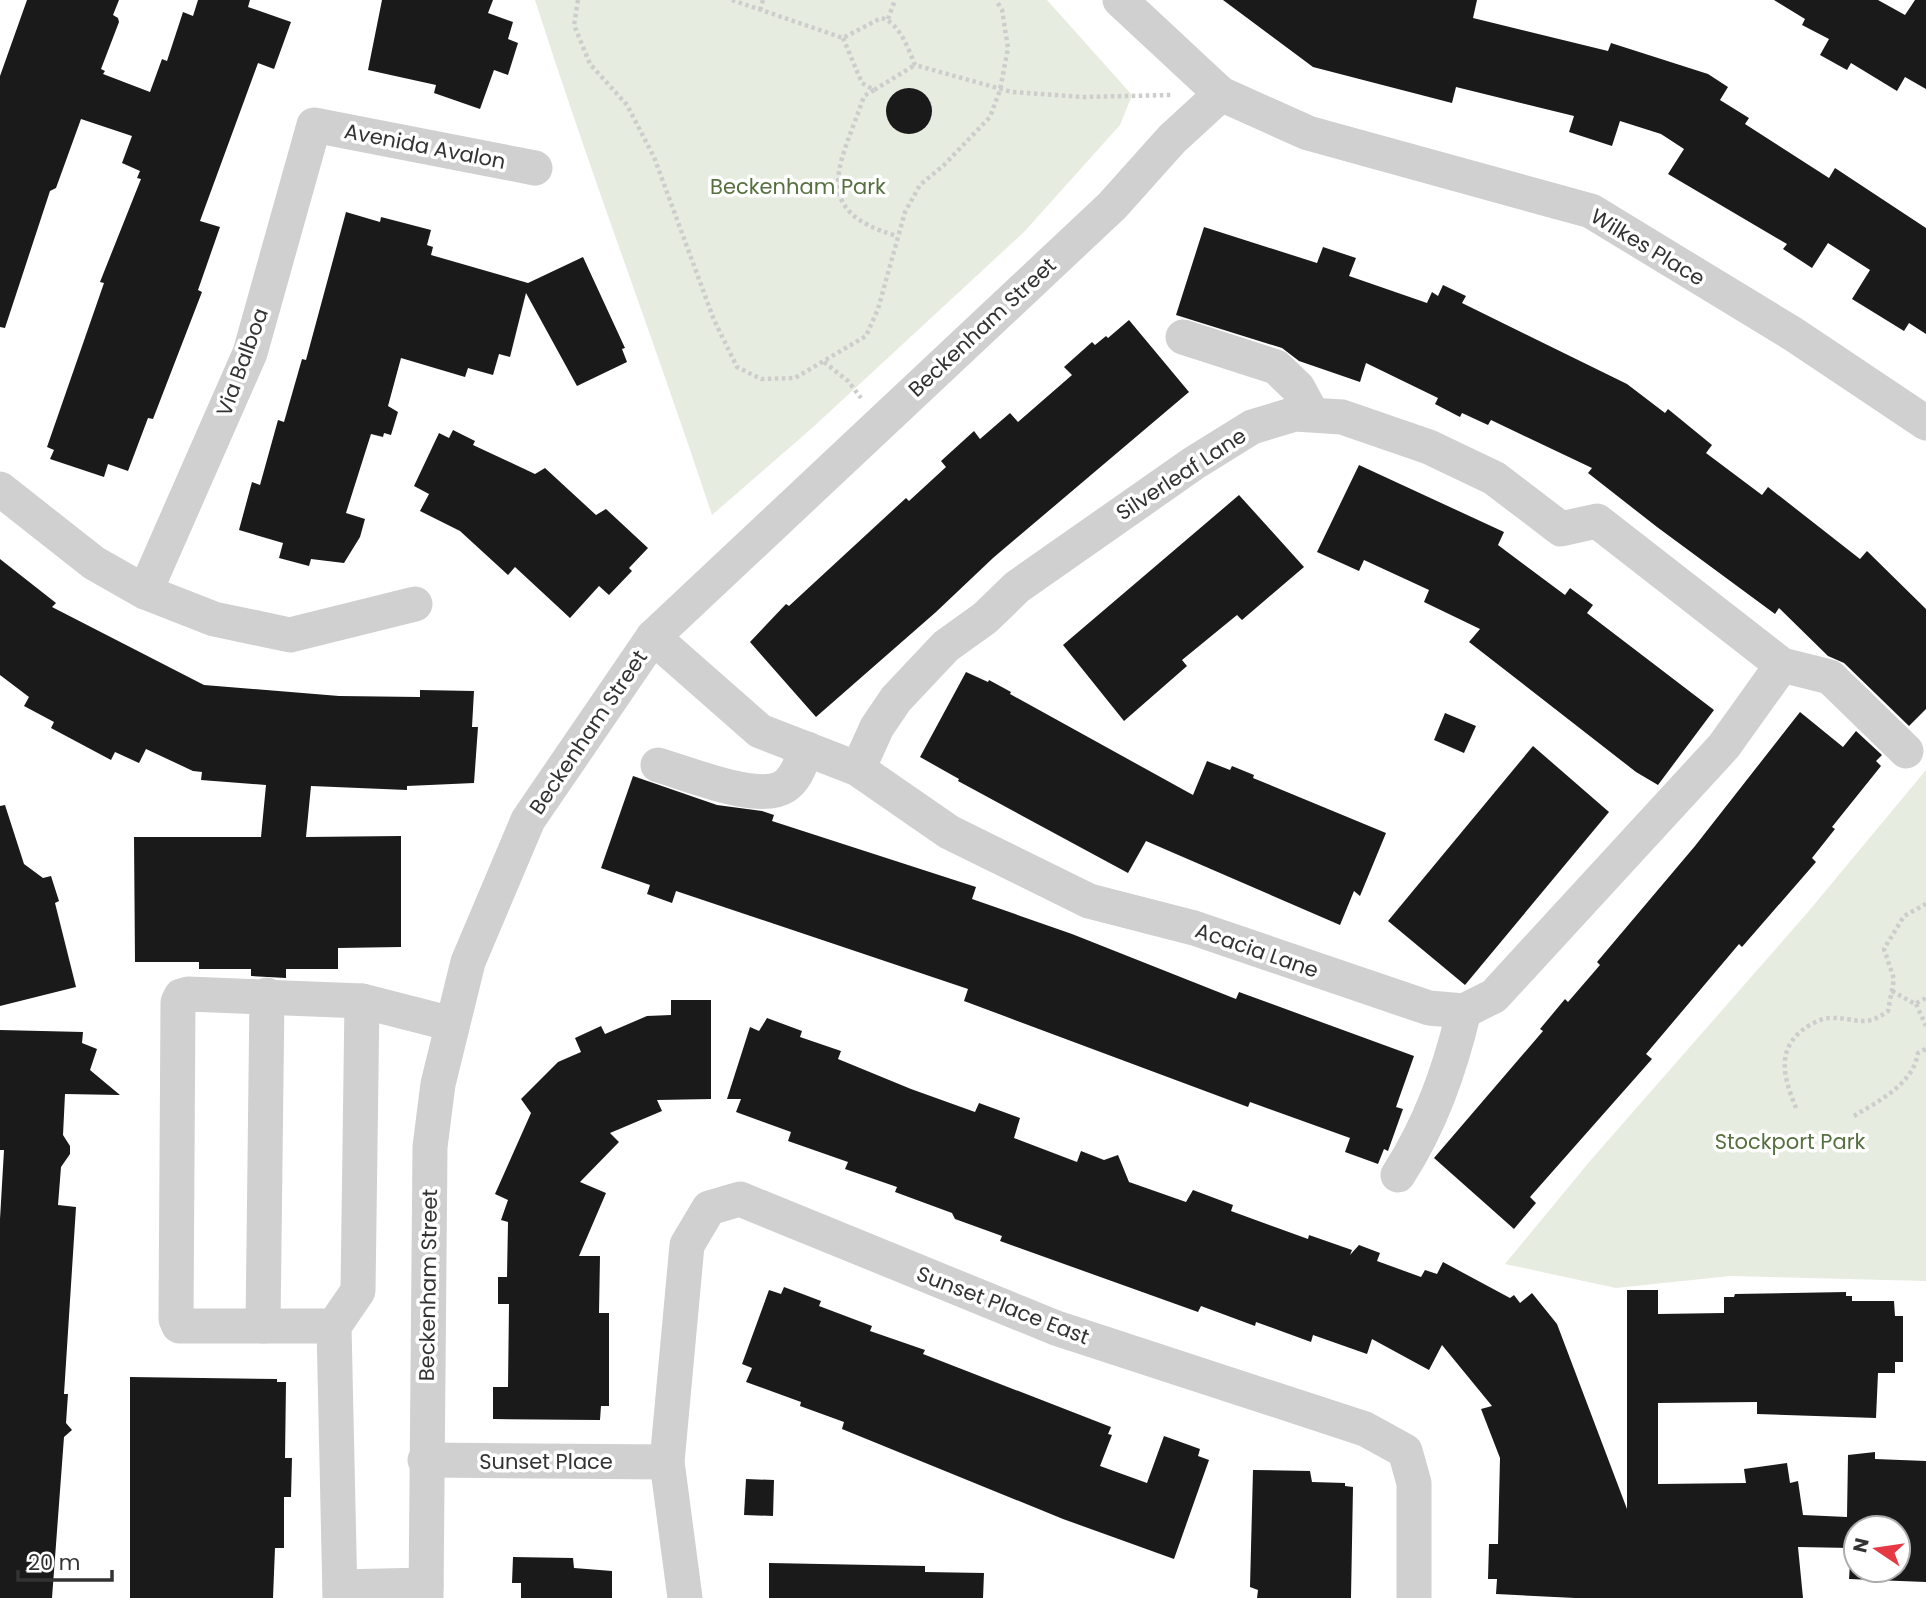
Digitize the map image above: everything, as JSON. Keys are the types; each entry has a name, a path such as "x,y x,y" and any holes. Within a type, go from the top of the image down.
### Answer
{"street":[{"name":"Wilkes Place","path":"1120,0 1221,94 1308,133 1591,211 1793,334 1926,423"},
{"name":"Beckenham Street","path":"426,1591 429,1147 438,1084 468,962 528,820 653,637 1111,206 1172,139 1221,94"},
{"name":"Avenida Avalon","path":"314,125 535,168"},
{"name":"Via Balboa","path":"145,592 250,353 314,125"},
{"path":"1184,337 1276,367 1298,388 1312,414"},
{"name":"Silverleaf Lane","path":"858,769 877,727 920,670 946,646 985,618 1017,587 1194,463 1252,427 1295,414 1342,417 1429,447 1494,478 1561,530 1597,521 1782,665"},
{"path":"0,489 94,563 145,592 214,619 290,635 415,604"},
{"name":"Acacia Lane","path":"653,637 760,731 858,769 949,832 1089,901 1194,928 1429,1008 1464,1011"},
{"path":"1398,1175 1418,1145 1433,1110 1452,1060 1464,1011 1494,996 1669,806 1724,746 1782,665 1830,677 1906,751"},
{"path":"658,765 751,792 772,792 794,778 807,749"},
{"path":"334,1326 180,1326 176,1319 178,1002 188,994 267,995 362,1002 452,1024"},
{"path":"264,1326 267,995"},
{"path":"362,1002 358,1291 334,1326 340,1592 426,1591"},
{"name":"Sunset Place East","path":"685,1598 667,1462 687,1245 709,1208 740,1199 1056,1328 1365,1429 1405,1451 1414,1483 1413,1598"},
{"name":"Sunset Place","path":"425,1460 667,1462"}],"path":[{"path":"578,0 574,25 590,64 626,105 654,158 714,320 737,367 761,379 795,378 866,336 878,309 905,212 920,185 944,166 990,117 1000,90 1008,48 1002,10 996,0"},
{"path":"732,0 843,38 881,18 888,19 905,41 915,65"},
{"path":"760,10 763,0"},
{"path":"888,19 895,0"},
{"path":"843,38 862,83 874,90"},
{"path":"897,236 867,228 847,212 840,200 836,178 864,96 915,65 1000,90 1070,96 1221,94"},
{"path":"824,362 848,381 880,423"},
{"path":"1796,1108 1785,1078 1786,1054 1792,1038 1810,1025 1829,1018 1857,1023 1876,1020 1888,1011 1894,979 1884,949 1904,916 1926,904"},
{"path":"1892,991 1916,1004 1926,1026"},
{"path":"1916,1004 1926,998"},
{"path":"1854,1116 1898,1086 1915,1069 1918,1053 1926,1049"}],"green space":[{"name":"Beckenham Park","path":"535,0 1047,0 1132,95 1120,125 1024,232 811,429 712,515"},
{"name":"Stockport Park","path":"1926,770 1926,1281 1730,1276 1616,1288 1505,1264 1590,1161 1808,912"}],"building":[{"path":"27,0 119,0 113,15 119,22 101,69 105,71 103,74 150,92 162,59 167,61 183,12 193,16 198,0 250,0 248,7 291,22 274,69 258,63 200,221 220,227 198,290 202,292 153,419 148,418 128,471 108,464 104,477 50,459 54,450 47,447 104,283 100,282 141,179 137,178 140,171 122,163 132,136 81,119 56,188 50,191 5,328 0,327 0,76"},
{"path":"382,0 493,0 488,13 513,22 508,39 518,43 508,75 494,70 480,109 434,93 436,85 368,70"},
{"path":"1223,0 1477,0 1473,18 1608,51 1611,43 1708,74 1728,87 1720,100 1749,118 1745,124 1829,178 1835,168 1926,228 1926,334 1909,323 1904,331 1852,299 1870,270 1828,243 1812,268 1783,249 1787,244 1668,174 1684,149 1661,134 1620,121 1612,146 1569,132 1574,116 1456,87 1452,103 1313,67"},
{"path":"1774,0 1878,0 1905,15 1915,0 1926,0 1926,89 1905,77 1897,91 1851,63 1847,70 1820,55 1829,39 1802,25 1805,19"},
{"path":"909,88 925,95 932,111 925,127 909,134 893,127 886,111 893,95"},
{"path":"346,212 380,222 381,217 431,230 427,245 433,247 431,255 528,283 583,257 625,348 622,349 627,362 577,386 526,293 510,357 499,354 493,375 468,368 465,377 401,358 388,406 398,412 391,435 384,433 383,437 371,434 346,513 365,519 360,537 344,563 311,559 309,566 279,558 283,543 239,530 252,482 260,485 278,420 284,422 302,359 306,360"},
{"path":"1204,227 1317,263 1323,247 1356,258 1349,276 1427,303 1432,292 1438,296 1443,285 1466,296 1462,303 1627,384 1665,413 1668,409 1712,445 1706,453 1762,495 1768,487 1860,559 1867,551 1926,609 1926,709 1909,726 1844,663 1828,656 1779,608 1775,614 1657,527 1588,473 1592,468 1491,420 1488,425 1462,413 1460,417 1435,404 1438,398 1366,363 1360,382 1299,361 1282,348 1176,315"},
{"path":"1129,320 1189,392 993,558 816,717 750,642 786,604 789,606 906,498 909,501 946,467 941,461 974,431 980,439 1010,413 1018,422 1072,375 1064,367 1092,342 1095,345 1106,336 1108,338"},
{"path":"453,430 475,441 473,445 535,474 545,468 596,515 606,509 648,548 629,568 632,571 609,595 599,586 570,618 515,567 508,575 460,531 420,511 429,494 414,486 439,433 449,438"},
{"path":"1359,465 1504,532 1498,545 1565,595 1570,588 1593,605 1587,613 1714,710 1658,785 1636,772 1469,642 1480,629 1424,602 1429,590 1364,560 1359,571 1317,552"},
{"path":"1239,495 1304,567 1242,620 1237,615 1182,660 1187,666 1124,721 1063,645"},
{"path":"0,559 56,603 52,607 204,685 339,696 420,697 420,690 474,691 472,727 478,727 474,783 407,786 407,790 311,786 306,837 401,836 401,947 338,948 338,969 286,969 286,978 251,976 251,969 199,969 199,962 135,962 134,837 261,837 266,785 201,780 202,772 193,771 146,749 139,763 115,752 111,760 51,728 54,722 24,706 29,697 0,675"},
{"path":"966,672 988,682 989,680 1193,795 1207,761 1230,770 1232,766 1254,775 1253,778 1386,833 1360,896 1354,891 1340,925 1146,841 1128,873 958,781 959,779 920,757"},
{"path":"1800,712 1843,747 1856,731 1882,755 1876,761 1881,766 1832,827 1835,829 1812,858 1816,862 1742,947 1739,944 1646,1054 1652,1059 1530,1197 1536,1203 1514,1229 1434,1158 1543,1031 1540,1029 1565,999 1568,1002 1600,965 1597,962 1695,846"},
{"path":"1445,713 1476,726 1464,753 1434,740"},
{"path":"1533,746 1609,812 1465,985 1388,921"},
{"path":"633,776 717,805 762,811 774,815 772,821 976,887 972,899 1072,934 1236,999 1239,992 1414,1056 1396,1107 1403,1109 1388,1151 1384,1149 1378,1164 1345,1152 1350,1138 1250,1102 1248,1107 964,1001 968,989 676,891 672,903 647,894 650,885 601,868"},
{"path":"5,805 24,864 43,878 51,876 59,901 55,903 76,987 0,1006 0,806"},
{"path":"671,1000 711,1000 711,1099 657,1100 662,1111 610,1133 619,1142 580,1182 606,1193 579,1256 600,1256 599,1313 609,1313 609,1406 601,1406 600,1420 493,1419 493,1387 508,1387 509,1304 498,1304 498,1277 507,1277 508,1222 501,1220 508,1200 495,1194 531,1113 521,1099 558,1062 581,1052 575,1038 601,1026 605,1034 647,1016 671,1015"},
{"path":"767,1018 802,1031 800,1037 841,1051 838,1059 911,1089 975,1112 979,1103 1020,1118 1014,1138 1077,1162 1081,1151 1104,1160 1118,1155 1129,1182 1186,1202 1193,1190 1233,1205 1231,1211 1308,1239 1309,1235 1352,1250 1350,1255 1359,1245 1380,1253 1377,1261 1421,1277 1425,1270 1437,1274 1443,1262 1510,1298 1514,1295 1520,1303 1532,1293 1557,1324 1627,1509 1627,1290 1658,1290 1658,1314 1724,1313 1724,1297 1734,1297 1735,1294 1846,1292 1846,1296 1852,1296 1852,1301 1894,1301 1895,1316 1903,1316 1903,1362 1895,1362 1895,1373 1878,1373 1876,1418 1757,1414 1757,1402 1658,1403 1658,1484 1746,1483 1744,1469 1787,1463 1790,1483 1798,1481 1803,1515 1842,1517 1842,1548 1798,1547 1803,1598 1575,1598 1496,1594 1497,1579 1488,1579 1489,1544 1498,1544 1500,1458 1481,1409 1492,1406 1442,1345 1429,1370 1372,1339 1367,1354 1313,1335 1311,1342 1256,1322 1255,1326 1201,1306 1198,1312 1000,1241 1002,1236 955,1219 952,1213 895,1192 897,1187 845,1169 848,1162 788,1141 791,1132 736,1112 741,1099 727,1099 750,1027 759,1031"},
{"path":"0,1030 83,1032 82,1043 97,1049 90,1070 120,1095 65,1094 63,1135 70,1146 70,1154 61,1167 58,1205 76,1207 64,1394 68,1394 66,1423 72,1430 64,1437 52,1598 0,1598 0,1219 4,1150 0,1150"},
{"path":"784,1287 821,1301 819,1306 872,1326 870,1331 925,1350 923,1354 1111,1427 1108,1434 1112,1435 1100,1466 1147,1483 1164,1436 1200,1449 1198,1456 1209,1460 1174,1559 1063,1519 842,1429 844,1422 800,1406 801,1402 746,1382 752,1368 742,1364 769,1290 781,1294"},
{"path":"130,1377 277,1379 277,1382 286,1382 285,1458 292,1458 291,1497 284,1497 284,1548 275,1548 273,1598 130,1598"},
{"path":"1875,1452 1875,1459 1926,1461 1926,1582 1912,1581 1912,1514 1847,1514 1848,1455"},
{"path":"1253,1470 1310,1471 1312,1482 1345,1483 1345,1486 1353,1487 1351,1598 1257,1598 1258,1590 1250,1587"},
{"path":"746,1479 774,1480 773,1516 744,1515"},
{"path":"513,1557 573,1558 574,1568 612,1571 612,1598 521,1598 521,1583 512,1583"},
{"path":"769,1563 925,1566 925,1572 984,1573 983,1598 769,1598"}]}
